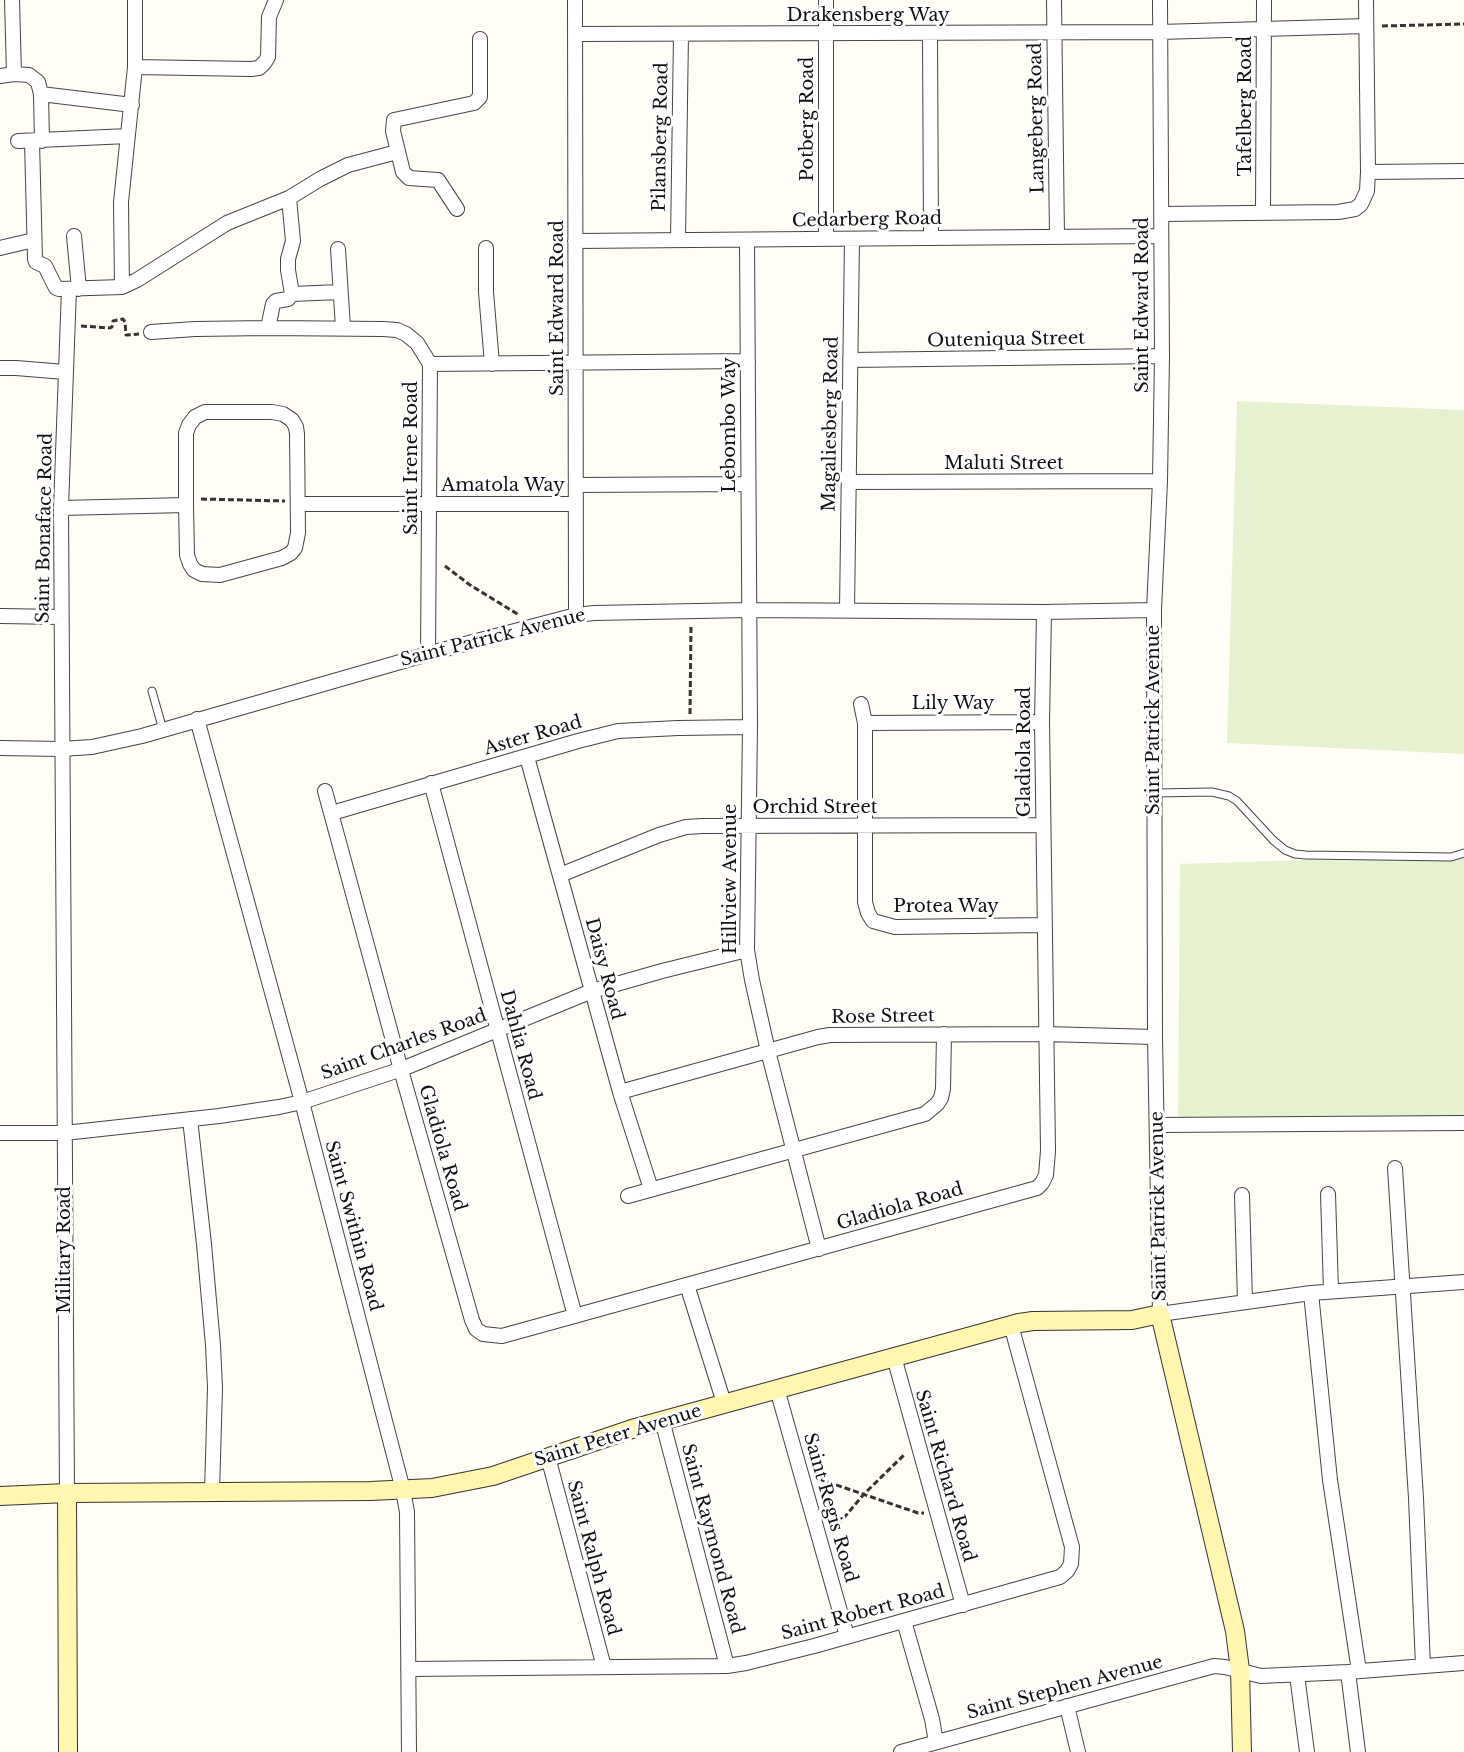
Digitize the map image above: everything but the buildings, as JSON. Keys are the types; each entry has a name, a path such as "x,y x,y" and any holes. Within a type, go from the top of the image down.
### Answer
{"street":[{"path":"12,0 7,75 29,75 38,82 41,94 30,141 35,261 45,266 56,288 122,287 137,280 216,228 289,198 348,165 398,152"},
{"path":"122,287 120,202 135,67 135,0"},
{"path":"135,67 259,68 268,57 269,17 276,0"},
{"name":"Saint Edward Road","path":"575,0 576,615"},
{"name":"Potberg Road","path":"826,0 826,239"},
{"name":"Langeberg Road","path":"1054,0 1057,236"},
{"name":"Saint Edward Road","path":"1154,610 1160,481 1162,356 1160,0"},
{"name":"Tafelberg Road","path":"1263,212 1264,0"},
{"path":"1161,213 1338,212 1355,209 1361,204 1366,191 1368,172 1366,0"},
{"name":"Drakensberg Way","path":"575,34 1160,32 1366,26"},
{"name":"Pilansberg Road","path":"678,240 681,34"},
{"path":"930,34 932,237"},
{"path":"457,209 438,180 409,178 403,172 393,130 394,120 474,103 480,97 480,39"},
{"path":"41,94 132,105"},
{"path":"30,141 128,136"},
{"path":"1368,172 1464,171"},
{"path":"268,328 274,303 277,300 288,299 292,294 288,270 288,259 293,241 289,198"},
{"name":"Saint Bonaface Road","path":"61,749 61,508 67,325 74,289 74,236"},
{"name":"Cedarberg Road","path":"575,242 1160,236"},
{"name":"Magaliesberg Road","path":"847,610 852,239"},
{"path":"0,248 34,240"},
{"name":"Lebombo Way","path":"747,240 749,610"},
{"path":"486,248 486,292 492,364"},
{"path":"338,249 343,328"},
{"path":"292,294 340,292"},
{"path":"151,332 268,328 390,330 406,334 417,343 430,364"},
{"name":"Outeniqua Street","path":"850,360 1162,356"},
{"name":"Saint Irene Road","path":"428,654 430,364 748,361"},
{"path":"0,368 66,372"},
{"path":"272,412 283,414 292,420 297,434 298,504 297,541 291,553 282,558 238,571 211,576 202,574 194,570 187,555 186,505 186,433 189,425 199,414 272,412"},
{"name":"Maluti Street","path":"849,482 1160,481"},
{"path":"576,485 748,484"},
{"name":"Amatola Way","path":"298,504 576,504"},
{"path":"61,508 186,505"},
{"name":"Saint Patrick Avenue","path":"0,748 92,747 163,730 428,654 576,615 691,610 1044,612 1154,610 1155,1037 1161,1314 1235,1631 1240,1670 1242,1752"},
{"name":"Hillview Avenue","path":"749,610 750,826 747,950 768,1051 819,1249"},
{"name":"Gladiola Road","path":"401,1070 476,1329 483,1335 502,1336 1037,1188 1047,1175 1048,1151 1042,722 1044,612"},
{"path":"0,616 62,617"},
{"path":"861,704 865,723 864,826"},
{"name":"Saint Swithin Road","path":"197,719 302,1102 403,1490 407,1512 409,1752"},
{"name":"Lily Way","path":"865,723 1042,722"},
{"name":"Aster Road","path":"332,813 618,731 750,728"},
{"name":"Military Road","path":"61,749 68,1752"},
{"name":"Daisy Road","path":"527,757 620,1092 651,1190"},
{"name":"Dahlia Road","path":"431,783 575,1316"},
{"path":"325,790 401,1070"},
{"name":"Orchid Street","path":"560,875 674,829 702,826 1043,825"},
{"name":"Protea Way","path":"864,826 865,902 873,921 895,927 1044,925"},
{"name":"Saint Charles Road","path":"0,1133 64,1133 190,1119 302,1102 401,1070 592,991 747,950"},
{"path":"628,1196 925,1114 938,1104 943,1089 944,1034"},
{"name":"Rose Street","path":"620,1092 830,1035 1046,1034 1155,1037"},
{"path":"190,1119 213,1345 215,1388 212,1492"},
{"path":"1158,1125 1464,1124"},
{"path":"1395,1168 1415,1487 1423,1666"},
{"path":"1328,1194 1331,1291"},
{"path":"1242,1195 1245,1302"},
{"path":"1161,1314 1311,1293 1464,1282"},
{"path":"687,1285 724,1403"},
{"path":"1311,1293 1353,1671 1358,1752"},
{"name":"Saint Peter Avenue","path":"0,1496 432,1488 493,1476 662,1420 1011,1325 1034,1321 1132,1320 1161,1314"},
{"name":"Saint Robert Road","path":"408,1670 727,1666 904,1621 1060,1577 1071,1564 1072,1547 1011,1325"},
{"name":"Saint Richard Road","path":"894,1357 963,1605"},
{"name":"Saint Regis Road","path":"777,1389 847,1636"},
{"name":"Saint Raymond Road","path":"662,1420 727,1666"},
{"name":"Saint Ralph Road","path":"548,1457 603,1667"},
{"path":"904,1621 932,1719 936,1742"},
{"name":"Saint Stephen Avenue","path":"901,1752 1207,1668 1225,1667 1261,1676 1464,1662"},
{"path":"1297,1675 1307,1752"},
{"path":"1067,1706 1078,1752"}],"lane":[{"path":"152,691 163,730"},
{"path":"1154,793 1212,792 1229,796 1237,801 1273,840 1285,850 1295,854 1451,857 1464,853"}],"path":[{"path":"1366,26 1464,24"},
{"path":"67,325 110,328 113,321 123,319 126,335 151,332"},
{"path":"186,505 197,499 284,501 298,504"},
{"path":"429,555 470,585 536,626"},
{"path":"689,728 691,610"},
{"path":"821,1545 864,1494 917,1443"},
{"path":"802,1474 918,1513 937,1514"}],"green space":[{"path":"1237,401 1464,410 1464,754 1227,743"},
{"path":"1464,855 1464,1117 1329,1117 1178,1121 1180,864"}]}
